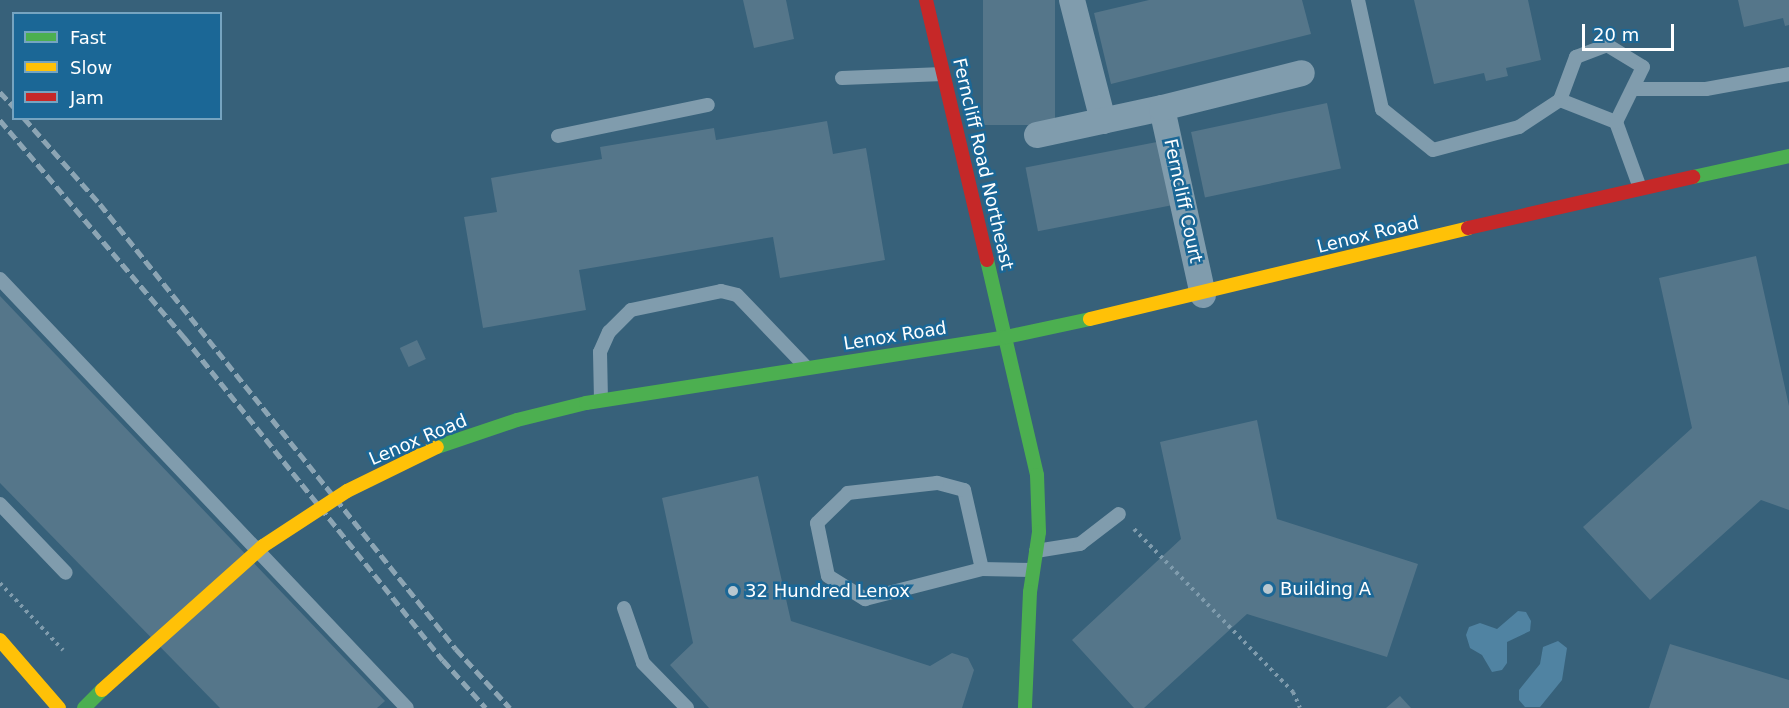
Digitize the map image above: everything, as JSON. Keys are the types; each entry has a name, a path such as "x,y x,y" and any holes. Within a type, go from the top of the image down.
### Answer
{"street":[{"name":"Ferncliff Road Northeast","path":"926,0 1037,475 1036,550 1025,708"},
{"path":"1072,0 1103,121"},
{"path":"1036,135 1162,108 1302,73"},
{"name":"Ferncliff Court","path":"1162,108 1203,295"},
{"name":"Lenox Road","path":"84,708 205,594 263,546 347,491 437,447 517,420 601,400 1006,337 1203,295 1640,188 1789,156"},
{"path":"0,640 59,708"}],"lane":[{"path":"1358,0 1382,109 1433,150 1519,127 1560,100 1576,57 1607,45 1643,67 1635,89 1616,122"},
{"path":"842,78 943,74"},
{"path":"1635,89 1706,89 1789,74"},
{"path":"1560,100 1616,122 1640,188"},
{"path":"558,136 708,105"},
{"path":"0,279 407,708"},
{"path":"601,400 600,352 609,332 631,310 721,291 737,295 806,368"},
{"path":"982,569 964,490 937,483 848,493 817,523 828,576 865,599 982,569 1033,570"},
{"path":"0,504 66,573"},
{"path":"1036,550 1080,544 1119,514"},
{"path":"624,608 643,663 687,708"}],"path":[{"path":"1119,514 1293,692 1300,708"},
{"path":"0,583 63,650"}],"water":[{"path":"1518,611 1526,612 1531,621 1530,631 1507,642 1507,663 1502,670 1492,672 1482,655 1470,648 1466,635 1469,627 1480,623 1497,629"},
{"path":"1558,641 1567,648 1562,680 1540,707 1525,707 1519,700 1519,690 1540,664 1543,647"}],"building":[{"path":"743,0 786,0 794,39 754,48"},
{"path":"983,0 1055,0 1055,125 983,125"},
{"path":"1149,0 1302,0 1311,34 1111,84 1094,13"},
{"path":"1414,0 1528,0 1541,60 1506,68 1508,76 1486,81 1484,73 1434,84"},
{"path":"1738,0 1789,0 1789,25 1785,26 1783,18 1744,27"},
{"path":"1327,103 1341,169 1205,197 1191,132"},
{"path":"827,121 833,154 866,148 885,260 780,278 773,237 579,270 586,310 483,328 464,217 497,212 491,178 602,159 600,147 714,128 716,140"},
{"path":"1162,141 1174,205 1038,231 1026,168"},
{"path":"1756,256 1789,406 1789,510 1761,500 1650,600 1583,527 1692,428 1659,278"},
{"path":"0,296 385,701 377,708 220,708 0,483"},
{"path":"417,340 426,359 409,367 400,348"},
{"name":"Building A","path":"1257,420 1277,519 1418,564 1387,657 1247,614 1144,708 1134,708 1072,640 1181,539 1160,442"},
{"name":"32 Hundred Lenox","path":"758,476 791,621 930,666 952,653 968,658 974,670 962,708 709,708 670,665 693,643 662,498"},
{"path":"1670,644 1789,680 1789,708 1649,708"},
{"path":"1400,696 1411,708 1386,708"}],"railway":[{"path":"0,92 12,105"},
{"path":"0,120 184,337 443,660 486,708"},
{"path":"26,120 100,204 456,649 510,708"}],"traffic: fast":[{"path":"1693,177 1789,156"},
{"path":"987,260 1037,475 1039,532 1030,592 1025,708"},
{"path":"437,447 517,420 586,403 1006,337 1090,319"},
{"path":"84,708 102,690"}],"traffic: slow":[{"path":"1090,319 1468,228"},
{"path":"102,690 263,546 347,491 437,447"},
{"path":"0,640 59,708"}],"traffic: jam":[{"path":"926,0 987,260"},
{"path":"1468,228 1693,177"}],"place":[{"name":"Building A","path":"1268,589"},
{"name":"32 Hundred Lenox","path":"733,591"}]}
